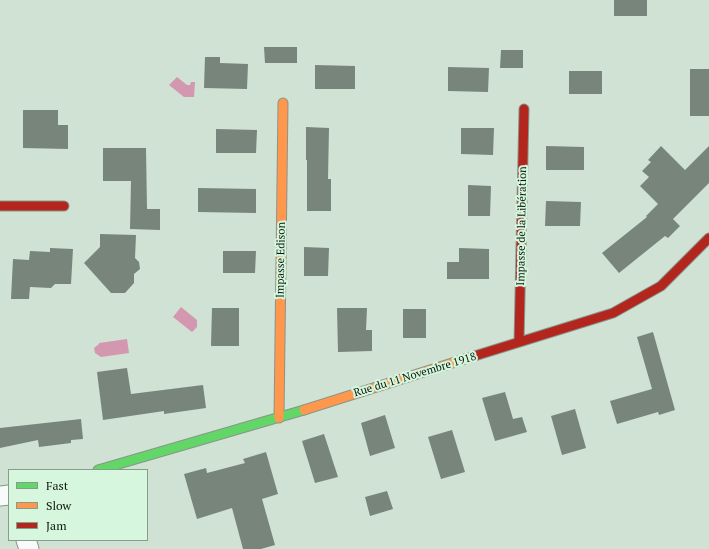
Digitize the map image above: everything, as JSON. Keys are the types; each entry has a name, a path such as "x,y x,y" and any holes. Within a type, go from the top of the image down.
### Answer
{"street":[{"name":"Impasse Edison","path":"279,418 283,103"},
{"name":"Impasse de la Libération","path":"519,342 524,109"},
{"path":"0,206 64,206"},
{"name":"Rue du 11 Novembre 1918","path":"101,469 279,418 613,313 661,286 709,238"}],"shaded area":[{"path":"177,77 187,85 190,85 191,82 195,82 194,97 184,97 169,85"},
{"path":"181,307 197,320 197,327 192,332 173,317"},
{"path":"127,339 129,353 101,357 95,353 94,348 99,343"}],"building":[{"path":"614,0 647,0 647,16 614,16"},
{"path":"264,47 297,47 297,63 265,63"},
{"path":"501,50 523,50 523,68 500,68"},
{"path":"205,57 220,57 220,63 248,64 247,89 204,88"},
{"path":"315,65 355,66 355,89 315,89"},
{"path":"448,67 489,68 488,92 448,91"},
{"path":"690,69 709,69 709,116 690,116"},
{"path":"569,71 602,71 602,94 569,94"},
{"path":"23,110 58,110 58,125 68,125 68,149 23,148"},
{"path":"306,127 329,128 328,179 331,179 331,211 307,211"},
{"path":"461,128 494,128 493,155 461,154"},
{"path":"216,129 257,130 256,153 216,153"},
{"path":"546,146 584,147 584,170 546,170"},
{"path":"661,146 685,170 709,146 709,183 673,219 680,226 668,238 665,236 619,273 602,253 647,217 646,216 658,204 640,186 649,177 642,171 651,162 648,160"},
{"path":"103,148 146,148 147,209 160,209 160,230 130,229 131,181 103,181"},
{"path":"468,185 491,186 490,216 468,216"},
{"path":"198,188 256,189 256,213 198,212"},
{"path":"546,201 581,202 580,226 545,226"},
{"path":"100,234 136,235 135,258 139,262 140,269 134,274 134,283 125,293 111,293 84,263 100,247"},
{"path":"304,247 329,248 328,276 304,276"},
{"path":"50,248 73,249 71,284 55,284 51,288 30,287 29,299 11,299 13,259 29,260 30,251 50,252"},
{"path":"459,248 489,249 489,279 447,279 447,262 459,262"},
{"path":"223,251 256,251 255,273 223,273"},
{"path":"212,308 239,308 239,346 211,346"},
{"path":"337,308 367,308 366,330 372,330 372,351 338,352"},
{"path":"403,309 426,309 426,338 403,338"},
{"path":"653,332 675,410 659,415 658,412 617,424 610,401 652,389 637,337"},
{"path":"127,368 131,394 203,385 206,408 164,414 164,411 103,420 97,372"},
{"path":"505,392 513,419 522,417 527,432 495,441 482,398"},
{"path":"575,409 586,448 562,455 551,416"},
{"path":"385,415 395,448 370,456 361,423"},
{"path":"81,419 83,439 71,440 71,443 39,447 38,440 0,448 0,428"},
{"path":"452,430 465,472 441,479 428,437"},
{"path":"324,434 338,477 315,483 302,441"},
{"path":"266,452 278,494 262,499 275,545 261,549 243,549 232,508 197,519 184,474 206,468 207,473 245,463 243,459"},
{"path":"387,491 393,509 370,516 365,497"}],"traffic: fast":[{"path":"101,469 304,410"}],"traffic: slow":[{"path":"279,418 283,103"},
{"path":"304,410 468,358"}],"traffic: jam":[{"path":"519,342 524,109"},
{"path":"0,206 64,206"},
{"path":"468,358 613,313 661,286 709,238"}]}
